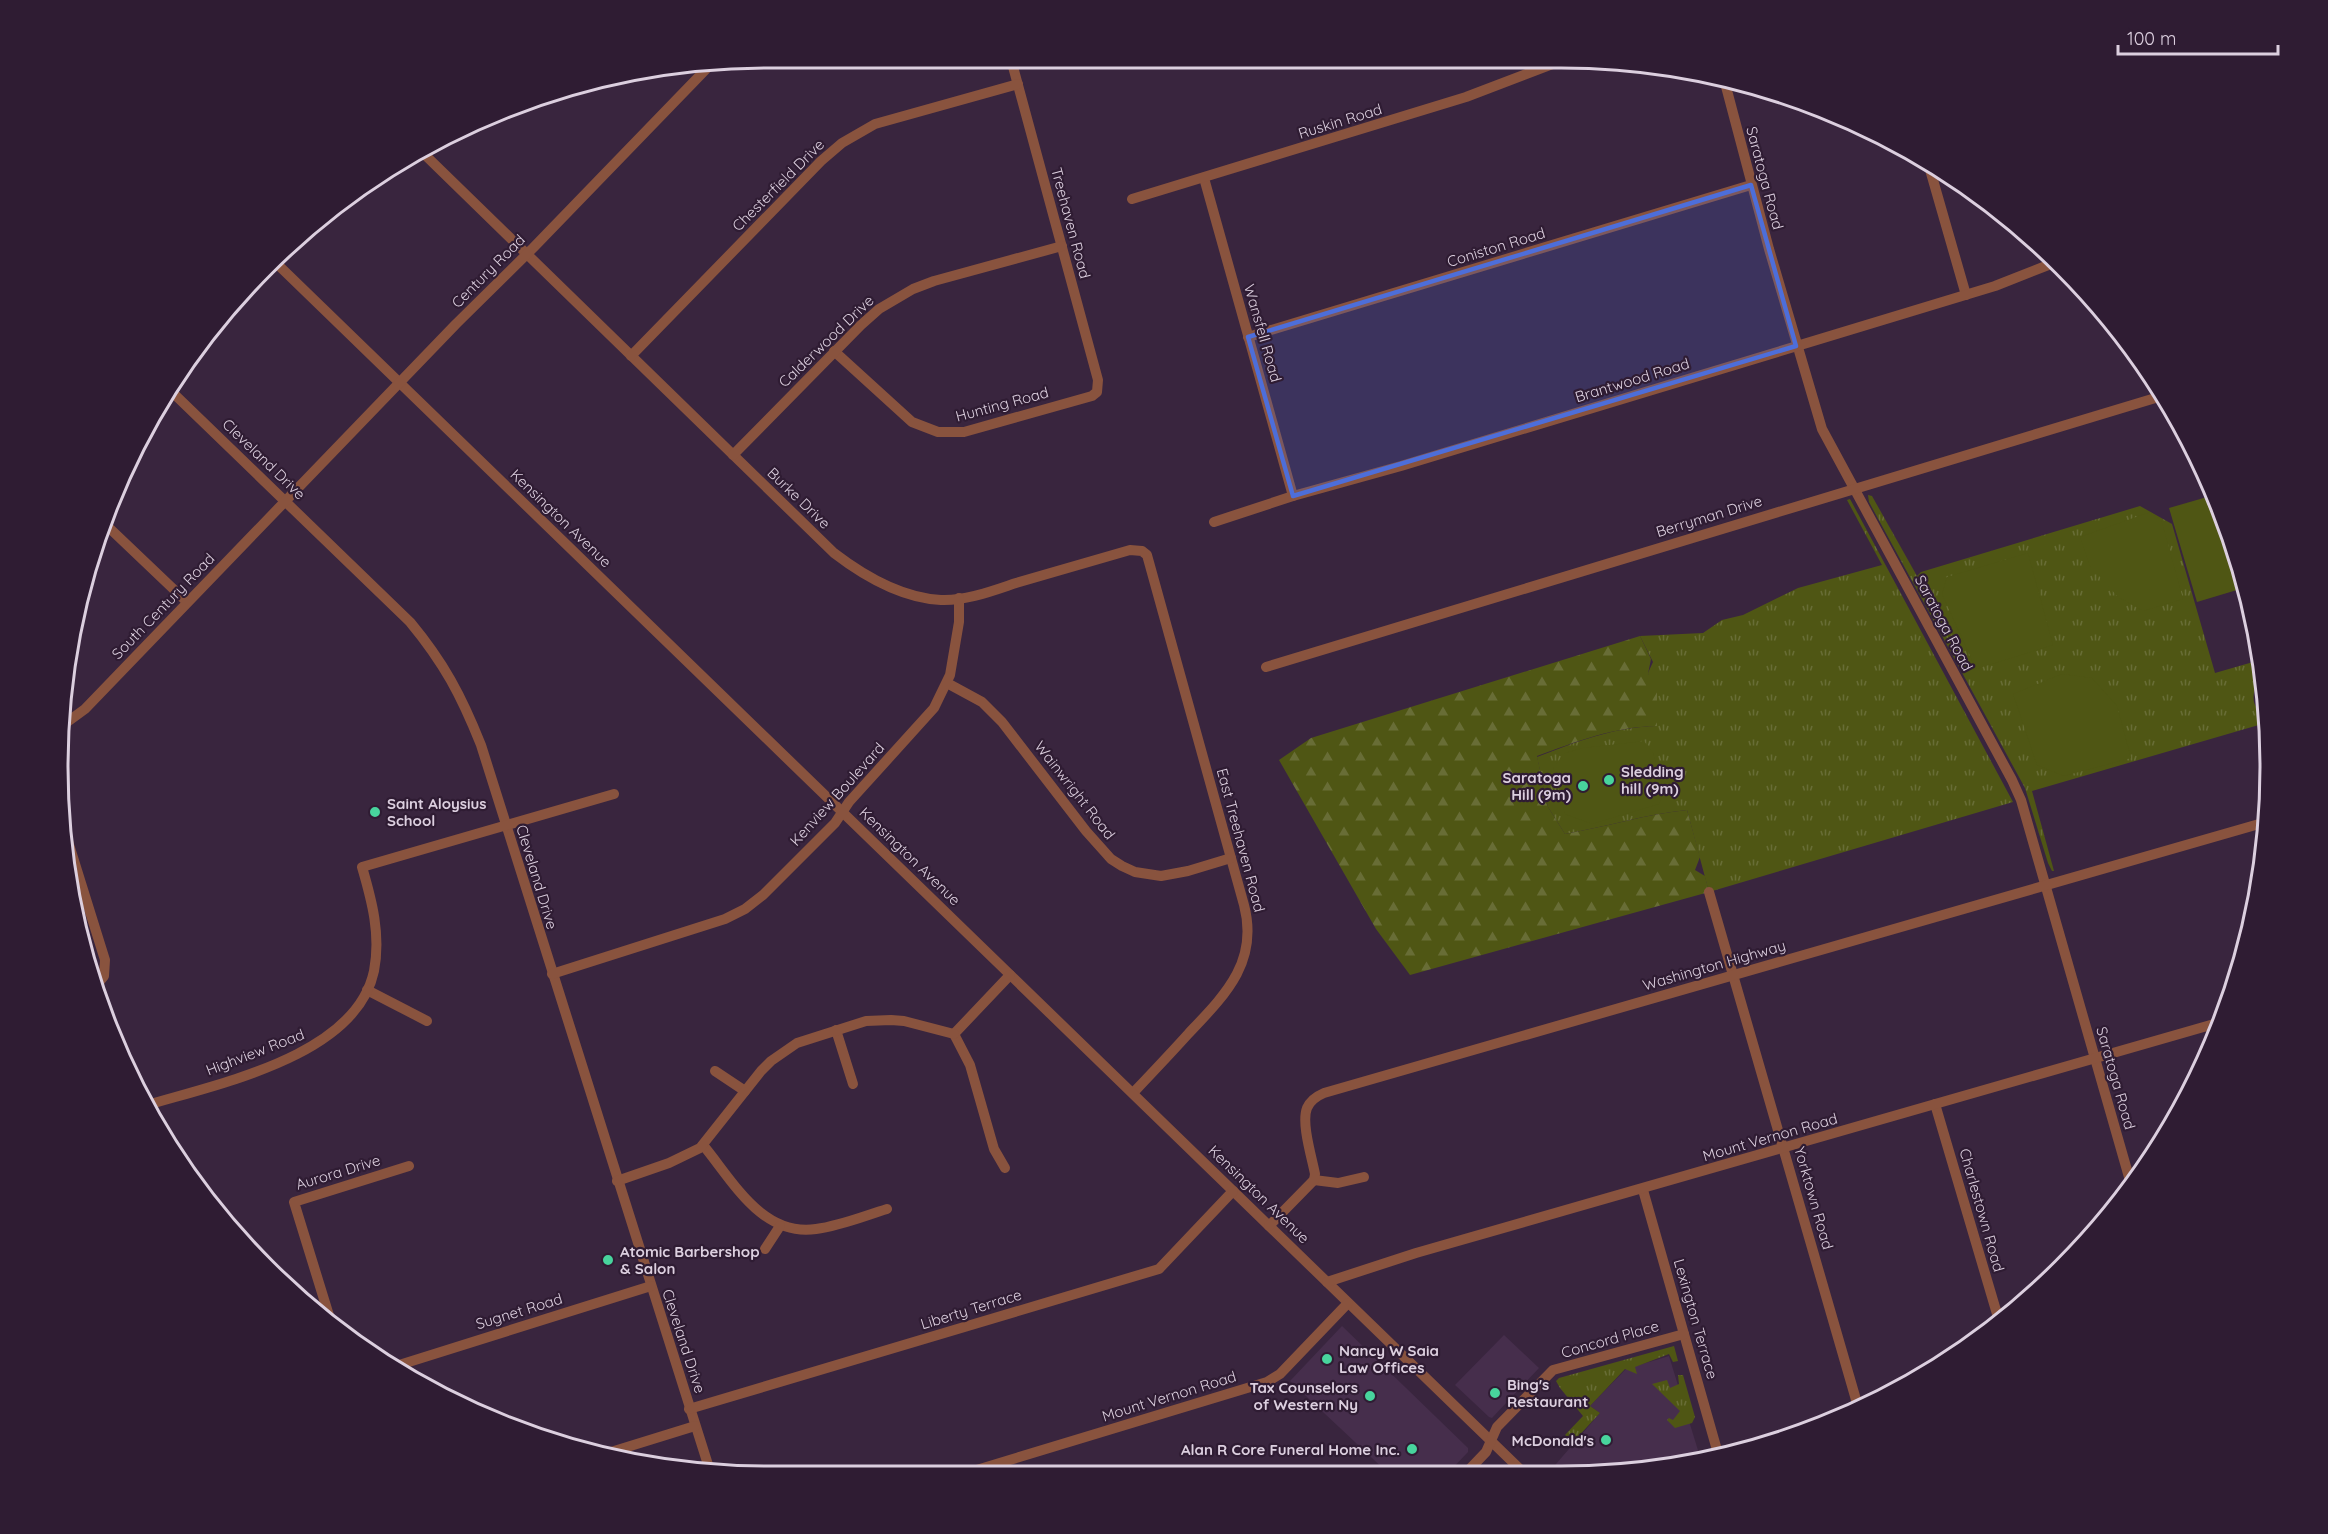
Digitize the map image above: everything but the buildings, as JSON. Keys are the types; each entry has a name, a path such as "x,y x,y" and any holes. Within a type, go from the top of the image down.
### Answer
{"street":[{"name":"Treehaven Road","path":"1013,68 1098,380 1097,392"},
{"name":"Ruskin Road","path":"1132,199 1466,97 1542,68"},
{"name":"Century Road","path":"286,501 705,70"},
{"name":"Chesterfield Drive","path":"631,356 821,161 842,143 881,122 1018,84"},
{"name":"Saratoga Road","path":"1726,87 1796,346 1822,429 2021,800 2129,1176"},
{"name":"Burke Drive","path":"426,156 834,553 856,570 881,583 911,594 940,600 959,598 1130,550 1142,551 1149,561 1177,665"},
{"path":"1931,173 1966,295"},
{"name":"Wansfell Road","path":"1204,177 1293,496"},
{"name":"Coniston Road","path":"1248,337 1751,185"},
{"name":"Calderwood Drive","path":"733,455 834,351 879,309 913,289 934,281 1062,246"},
{"name":"Brantwood Road","path":"1215,522 1293,496 1401,466 1966,295 2048,265"},
{"name":"Kensington Avenue","path":"279,266 1517,1466"},
{"name":"Hunting Road","path":"834,351 912,422 938,432 964,432 1092,396 1097,392"},
{"name":"Cleveland Drive","path":"175,395 410,622 439,659 465,704 481,745 708,1464"},
{"name":"Berryman Drive","path":"1266,667 2155,398"},
{"name":"South Century Road","path":"69,721 85,709 286,501"},
{"path":"110,529 187,602"},
{"name":"Kenview Boulevard","path":"552,974 733,915 763,895 835,823 842,812 934,708 947,683 956,648 959,598"},
{"name":"East Treehaven Road","path":"1133,1093 1230,987 1242,965 1247,941 1246,914 1177,665"},
{"name":"Wainwright Road","path":"947,683 982,702 1002,722 1086,831 1111,859 1122,866 1141,873 1161,876 1188,871 1231,858"},
{"path":"506,827 614,794"},
{"name":"Washington Highway","path":"1314,1180 1315,1174 1305,1121 1306,1110 1317,1096 2258,824"},
{"name":"Highview Road","path":"154,1103 249,1073 309,1049 342,1026 355,1011 374,972 376,929 373,907 362,867 506,827"},
{"path":"77,880 105,960 104,976 101,980"},
{"name":"Yorktown Road","path":"1709,892 1856,1400"},
{"path":"954,1034 1010,975"},
{"path":"367,990 428,1021"},
{"path":"617,1181 669,1164 703,1145 714,1128 771,1061 788,1047 866,1021 891,1020 954,1034"},
{"name":"Mount Vernon Road","path":"1327,1282 1416,1253 1643,1190 2211,1025"},
{"path":"836,1030 852,1084"},
{"path":"954,1034 969,1065 994,1149 1005,1168"},
{"path":"715,1071 745,1091"},
{"name":"Charlestown Road","path":"1935,1104 1997,1314"},
{"path":"703,1145 754,1207 780,1226 797,1230 813,1230 887,1209"},
{"name":"Aurora Drive","path":"328,1311 294,1202 409,1166"},
{"path":"1269,1226 1314,1180 1338,1183 1364,1177"},
{"name":"Lexington Terrace","path":"1643,1190 1717,1449"},
{"name":"Liberty Terrace","path":"689,1409 1159,1269 1233,1191"},
{"path":"765,1249 780,1226"},
{"name":"Sugnet Road","path":"402,1364 651,1286"},
{"name":"Mount Vernon Road","path":"990,1466 1267,1382 1280,1374 1348,1303"},
{"name":"Concord Place","path":"1472,1466 1486,1452 1497,1428 1553,1371 1684,1334"},
{"path":"617,1450 695,1426"}],"highlighted area":[{"path":"1751,185 1796,346 1293,496 1248,337"}],"shaded area":[{"path":"1342,1326 1468,1448 1468,1452 1455,1466 1380,1466 1290,1381"},
{"path":"1504,1335 1539,1368 1492,1418 1455,1385"},
{"path":"1669,1356 1699,1453 1652,1461 1554,1466 1600,1413 1590,1406 1626,1369"}],"green space":[{"path":"1868,495 1872,496 1917,576 1921,572 2140,506 2172,524 2215,673 2253,662 2256,687 2254,700 2258,709 2259,725 2032,791 2054,871 2052,871 2025,788 1869,502"},
{"path":"2206,497 2238,590 2197,602 2169,508"},
{"path":"1850,499 2013,802 1709,892 1687,810 1656,814 1565,834 1548,807 1537,757 1610,732 1657,726 1648,673 1653,662 1640,636 1703,633 1722,620 1743,615 1798,588 1882,565 1847,500"},
{"path":"2150,512 2161,519 2183,599 2143,611 2118,597 2090,566 2080,537"},
{"path":"2028,553 2053,645 1976,669 1942,594 1947,577"},
{"path":"1640,636 1651,659 1648,674 1657,683 1657,726 1611,732 1537,756 1548,807 1565,834 1656,814 1687,810 1700,857 1695,870 1705,876 1709,892 1410,975 1376,929 1279,760 1311,738"},
{"path":"2062,674 2092,678 2117,706 2131,758 2064,776 2037,765 2013,694"},
{"name":"Sledding hill (9m)","path":"1644,741 1653,753 1665,792 1659,804 1592,824 1565,814 1553,768 1565,753 1583,748"},
{"path":"1674,1346 1678,1361 1673,1362 1669,1354 1635,1367 1637,1374 1625,1369 1590,1406 1600,1413 1573,1442 1565,1435 1583,1416 1560,1388 1556,1381 1559,1378"},
{"path":"1678,1375 1683,1375 1695,1417 1692,1423 1675,1428 1667,1420 1669,1418 1673,1420 1680,1411 1652,1384 1667,1380 1670,1388 1679,1384"}],"place":[{"name":"Sledding hill (9m)","path":"1609,780"},
{"name":"Saratoga Hill (9m)","path":"1583,786"},
{"name":"Saint Aloysius School","path":"375,812"},
{"name":"Atomic Barbershop & Salon","path":"608,1260"},
{"name":"Nancy W Saia Law Offices","path":"1327,1359"},
{"name":"Bing's Restaurant","path":"1495,1393"},
{"name":"Tax Counselors of Western Ny","path":"1370,1396"},
{"name":"McDonald's","path":"1606,1440"},
{"name":"Alan R Core Funeral Home Inc.","path":"1412,1449"}]}
